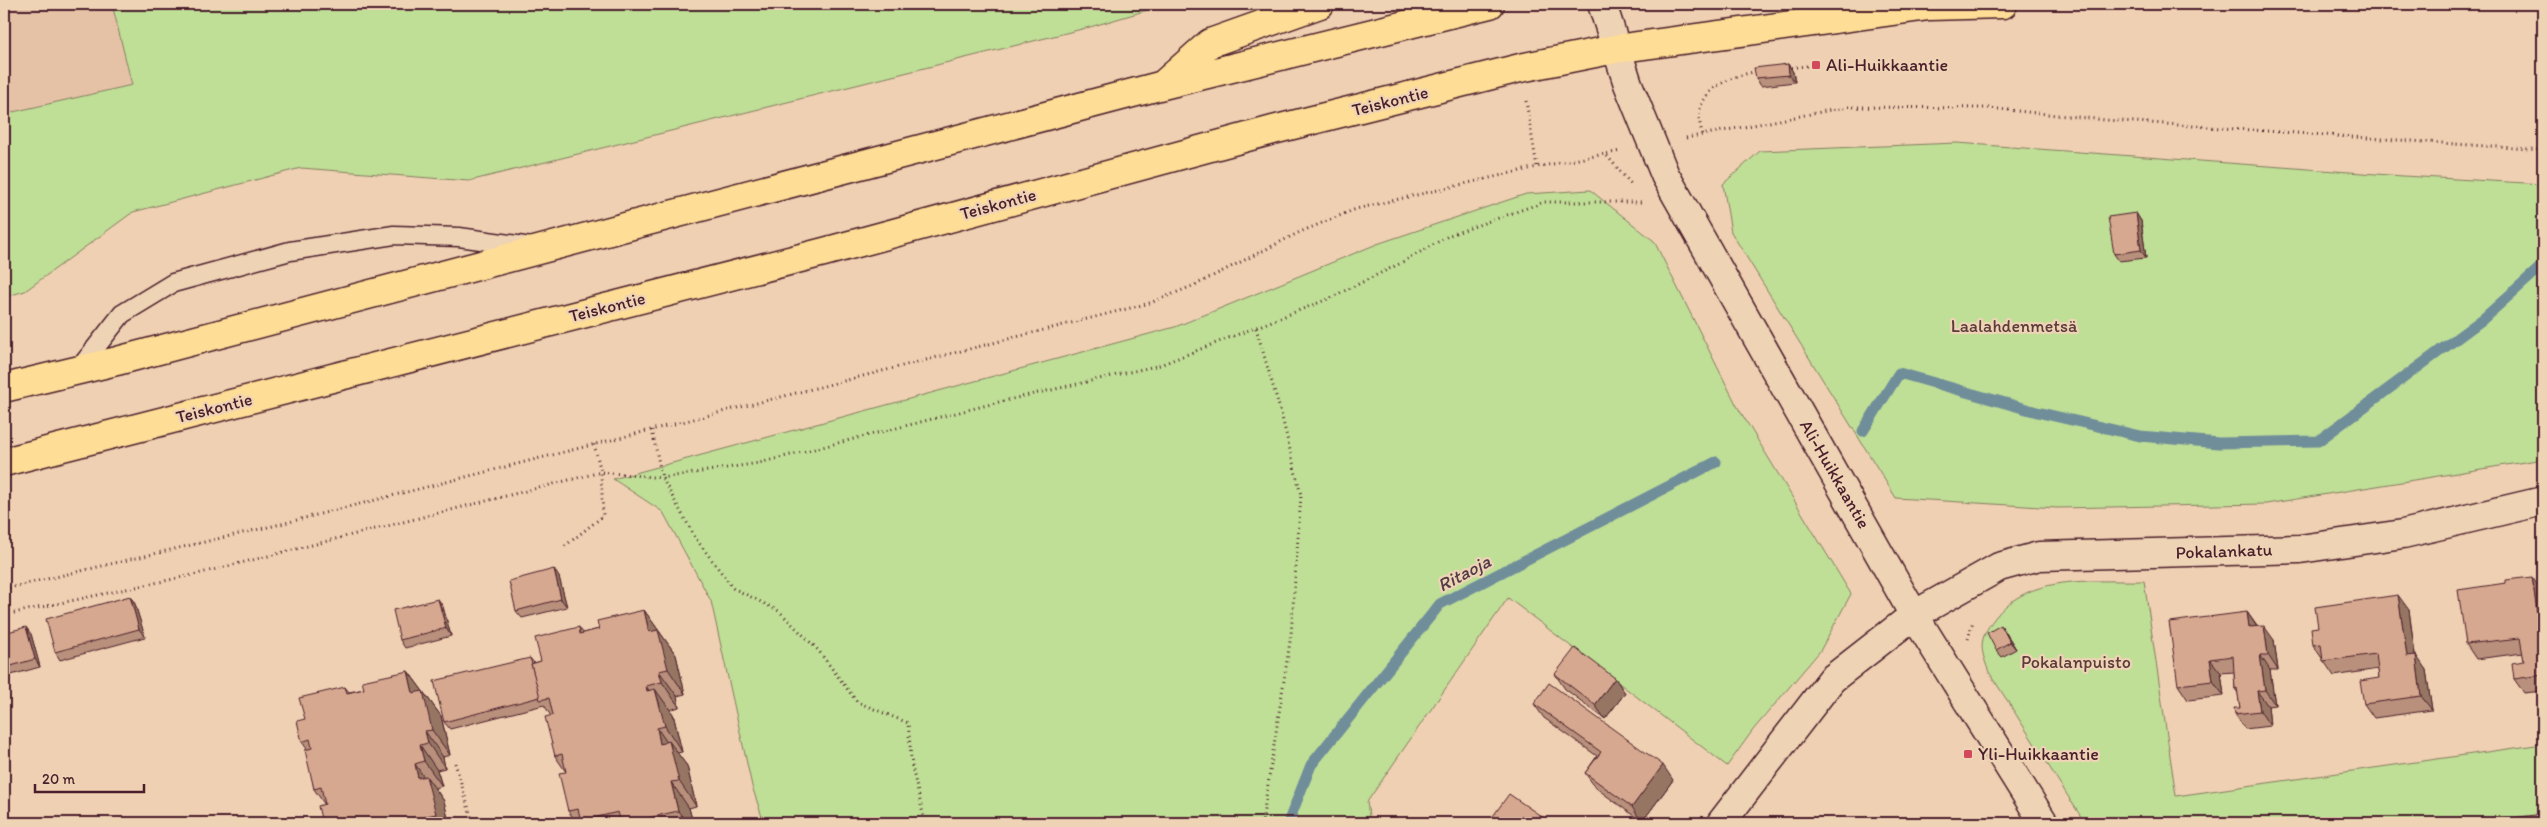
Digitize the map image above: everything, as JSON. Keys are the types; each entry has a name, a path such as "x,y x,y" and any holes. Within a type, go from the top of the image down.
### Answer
{"highway":[{"path":"1163,85 1210,44 1320,4"},
{"path":"4,388 1163,85 1490,4"},
{"name":"Teiskontie","path":"4,462 824,252 1273,130 1494,74 1615,49 1928,6 2003,4"}],"street":[{"name":"Ali-Huikkaantie","path":"1602,4 1615,49 1665,175 1914,615 2044,823"},
{"name":"Pokalankatu","path":"1914,615 1999,567 2039,556 2300,549 2403,534 2543,501"},
{"path":"1722,823 1832,679 1914,615"}],"lane":[{"path":"78,370 122,314 173,283 290,251 394,235 459,237 542,248"}],"path":[{"path":"1776,69 1816,65"},
{"path":"1702,134 1699,115 1702,104 1715,86 1731,79 1766,70"},
{"path":"1687,137 1847,107 1988,108 2106,120 2543,150"},
{"path":"4,589 281,524 1150,303 1195,285 1300,232 1356,209 1537,167 1622,151"},
{"path":"4,615 196,574 601,472 662,478 759,463 999,402 1160,365 1328,299 1399,264 1450,235 1544,202 1647,202"},
{"path":"1256,328 1301,495 1291,635 1262,823"},
{"path":"652,430 662,478 696,539 733,588 779,611 818,650 857,702 908,723 912,767 924,818 930,823"},
{"path":"565,546 603,516 601,472 594,444"},
{"path":"455,763 472,823"}],"shaded area":[{"path":"4,4 112,4 132,85 4,114"}],"green space":[{"path":"112,4 1168,4 1090,27 469,181 301,168 133,212 25,291 4,297 4,114 132,85"},
{"name":"Laalahdenmetsä","path":"1957,143 2403,176 2543,184 2543,459 2266,504 2057,508 1896,498 1731,232 1723,184 1760,151"},
{"path":"1590,190 1654,241 1737,406 1851,594 1820,651 1753,730 1727,766 1508,598 1367,802 1370,823 764,823 752,786 711,601 663,512 613,479 1175,327 1377,244 1526,194"},
{"name":"Pokalanpuisto","path":"2083,581 2144,581 2176,796 2543,744 2543,823 2085,823 1989,672 1982,651 1983,639 1994,619 2008,604 2024,594 2043,587"}],"building":[{"path":"1788,64 1789,75 1756,78 1754,68"},
{"path":"2136,213 2141,250 2114,254 2108,217"},
{"path":"554,569 561,599 516,611 509,581"},
{"path":"2532,577 2543,655 2543,675 2514,679 2512,663 2524,661 2520,638 2466,644 2458,590 2506,583 2506,580"},
{"path":"2398,595 2407,656 2416,655 2421,696 2364,704 2360,681 2379,678 2376,654 2323,661 2321,644 2313,645 2311,628 2318,627 2315,607"},
{"path":"130,596 139,629 55,652 46,619"},
{"path":"438,599 446,628 400,640 393,610"},
{"path":"644,610 649,632 658,630 668,669 659,671 662,682 646,686 647,691 655,689 665,726 657,728 660,744 669,741 679,781 671,782 678,811 626,823 621,823 618,812 581,821 578,809 568,811 559,773 566,772 562,754 555,756 545,717 553,715 549,698 540,700 531,664 541,661 535,638 579,627 580,634 599,629 597,621"},
{"path":"2247,612 2249,627 2264,626 2268,655 2260,655 2265,690 2257,691 2260,711 2235,714 2234,708 2240,708 2237,688 2235,689 2233,656 2210,659 2213,681 2178,685 2169,622"},
{"path":"2001,625 2010,642 1996,650 1987,633"},
{"path":"26,627 35,659 4,668 4,633"},
{"path":"1575,648 1615,678 1595,705 1555,674"},
{"path":"530,658 540,697 444,722 434,681"},
{"path":"408,671 413,693 423,691 432,730 425,731 428,743 420,745 424,761 415,764 418,778 426,776 436,814 426,816 428,823 322,823 318,806 325,804 321,787 314,789 305,750 312,748 310,739 302,742 297,721 305,719 299,698 345,687 347,693 364,689 362,681"},
{"path":"1549,683 1663,765 1632,807 1585,773 1601,752 1534,704"},
{"path":"1509,794 1551,823 1488,823"},
{"path":"2543,814 2543,823 2481,823 2481,822"}],"waterway":[{"path":"1863,431 1899,373 2037,412 2140,436 2219,443 2318,441 2483,319 2543,265"},
{"name":"Ritaoja","path":"1288,823 1311,765 1440,604 1716,462"}],"place":[{"name":"Ali-Huikkaantie","path":"1816,65"},
{"name":"Yli-Huikkaantie","path":"1968,754"}]}
